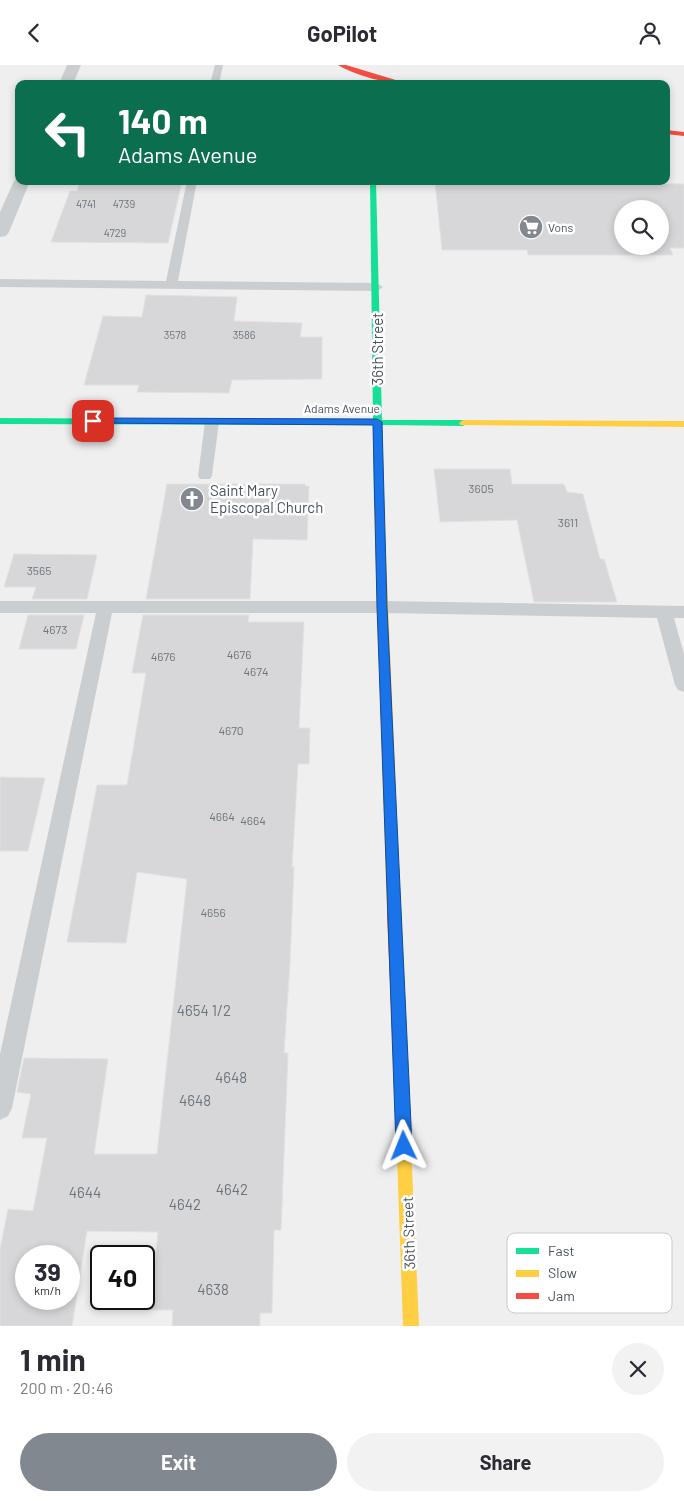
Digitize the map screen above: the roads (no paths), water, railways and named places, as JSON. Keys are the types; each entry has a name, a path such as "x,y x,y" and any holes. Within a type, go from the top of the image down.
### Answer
{"street":[{"path":"68,80 74,65"},
{"path":"341,65 378,80"},
{"path":"670,132 684,134"},
{"path":"0,232 20,185"},
{"name":"36th Street","path":"373,185 378,287 377,422 382,607 412,1326"},
{"name":"Adams Avenue","path":"0,421 684,423"}],"lane":[{"path":"215,80 219,65"},
{"path":"171,286 191,185"},
{"path":"0,283 378,287"},
{"path":"206,476 212,422"},
{"path":"0,607 382,607 684,612"},
{"path":"0,1108 105,608"},
{"path":"664,612 684,685"}],"place":[{"name":"Vons","path":"531,227"},
{"name":"Saint Mary Episcopal Church","path":"192,499"}]}
